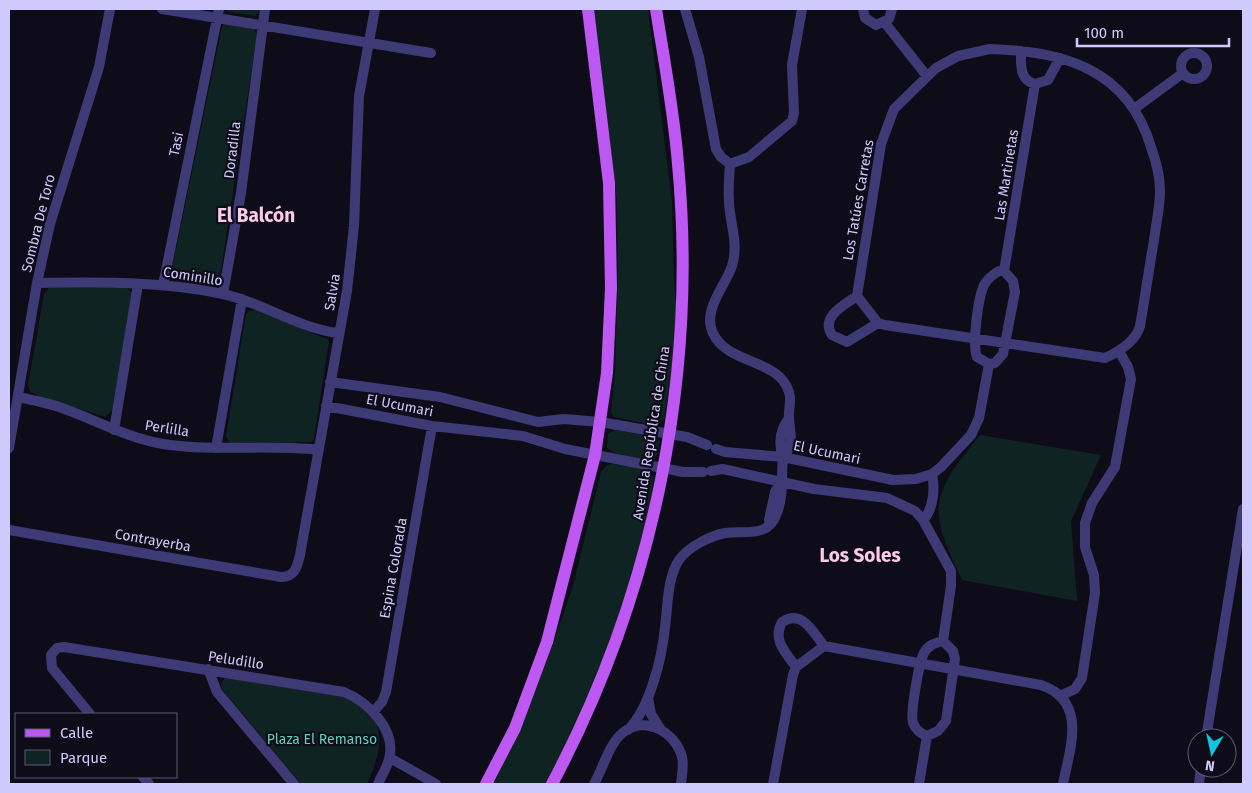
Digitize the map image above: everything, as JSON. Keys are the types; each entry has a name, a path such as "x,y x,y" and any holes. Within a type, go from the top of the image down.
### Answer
{"main road":[{"path":"486,784 515,728 547,642 595,455 600,422 609,352 610,212 609,183 588,9"},
{"name":"Avenida República de China","path":"552,784 581,727 618,638 646,547 663,468 677,384 682,326 682,222 676,146 656,9"}],"street":[{"name":"Sombra De Toro","path":"9,448 37,283 59,193 98,67 110,9"},
{"path":"162,9 218,13 263,24 431,53"},
{"name":"Doradilla","path":"223,294 241,193 265,9"},
{"name":"Salvia","path":"292,576 300,555 350,272 357,113 375,9"},
{"path":"684,9 699,57 716,149 721,157 730,164"},
{"path":"730,164 749,157 792,121 794,113 792,57 802,9"},
{"path":"863,9 868,22 876,25 885,23 892,15 892,9"},
{"name":"Tasi","path":"163,285 218,13"},
{"path":"885,23 926,75"},
{"name":"Los Tatúes Carretas","path":"857,296 884,130 894,110 926,75 944,62 973,51 990,49 1041,52 1091,70 1115,87 1134,109 1145,128 1151,144 1160,190 1139,332 1119,351"},
{"path":"1021,51 1022,74 1025,80 1035,84 1048,80 1060,58"},
{"path":"1134,109 1183,73"},
{"name":"Las Martinetas","path":"1004,271 1035,84"},
{"path":"594,784 615,743 639,717 648,697 662,647 673,574 679,560 688,551 716,536 733,533 747,534 765,528 771,514 775,492 780,483 783,457 780,449 782,430 789,418 790,393 776,374 722,345 712,330 713,307 734,256 735,232 728,196 730,164"},
{"path":"1004,271 1013,281 1015,292 1007,343 1000,359 989,364 977,357 975,338 983,288 993,274 1004,271"},
{"name":"Cominillo","path":"37,283 163,285 223,294 258,304 308,327 338,333"},
{"path":"114,430 138,284"},
{"path":"878,323 857,296 832,315 828,327 832,335 847,342 878,323 1100,358 1119,351 1130,373 1131,379 1115,467 1092,504 1085,523 1086,547 1094,575 1095,593 1084,669 1080,685 1060,696"},
{"path":"216,448 242,299"},
{"path":"924,520 930,509 933,488 932,474 956,454 976,426 989,364"},
{"name":"El Ucumari","path":"330,382 410,392 538,422 564,419 600,422 668,433 687,437 725,452 783,457 893,480 916,479 932,474"},
{"name":"Perlilla","path":"18,397 53,405 114,430 164,444 216,448 298,448 319,450"},
{"name":"El Ucumari","path":"326,406 432,426 536,439 566,450 683,472 728,470 780,483"},
{"path":"536,439 538,422"},
{"name":"Espina Colorada","path":"374,711 382,702 386,692 432,426"},
{"path":"780,483 887,498 909,508 924,520 948,565 952,577 943,641 952,651 954,668 946,721 938,731 927,736"},
{"path":"1208,728 1240,548 1243,509"},
{"name":"Contrayerba","path":"9,530 282,577 292,576"},
{"path":"796,667 779,642 777,635 782,622 795,617 809,625 824,646 954,668 1041,685 1055,690 1070,712 1074,724 1063,784"},
{"path":"927,736 918,730 912,718 921,663 924,652 929,646 943,641"},
{"path":"773,784 796,667 824,646"},
{"name":"Peludillo","path":"89,713 51,666 52,653 57,648 64,647 208,669 344,692 356,697 374,711 385,732 390,758"},
{"path":"208,669 217,692 294,784"},
{"path":"648,697 651,714 662,731 679,748 683,764 681,784"},
{"path":"628,730 645,725 662,731"},
{"path":"919,784 927,736"},
{"path":"378,784 390,758 436,784"}],"green space":[{"path":"226,9 260,9 256,16 229,12"},
{"path":"594,9 648,9 672,202 674,287 678,319 664,420 655,425 614,417 611,412 615,372 618,274 617,201"},
{"path":"225,24 253,27 257,35 220,276 215,285 211,285 178,280 171,273 222,27"},
{"path":"49,288 127,288 134,294 112,410 106,417 39,397 30,391 28,385 44,294"},
{"path":"256,310 329,340 314,439 311,442 230,443 226,436 246,314 249,311"},
{"path":"615,430 654,436 660,442 657,455 639,458 624,456 611,451 607,448 608,434"},
{"path":"980,435 1101,455 1071,521 1077,601 962,580 943,535 940,525 939,506 944,486 949,477"},
{"path":"613,464 646,469 654,478 638,554 597,678 586,705 547,784 494,784 549,656 573,586 601,472 607,465"},
{"name":"Plaza El Remanso","path":"225,677 346,697 360,704 370,713 376,723 379,734 377,758 367,784 301,784 222,689 221,684"}],"district":[{"name":"El Balcón","path":"256,215"},
{"name":"Los Soles","path":"860,555"}]}
